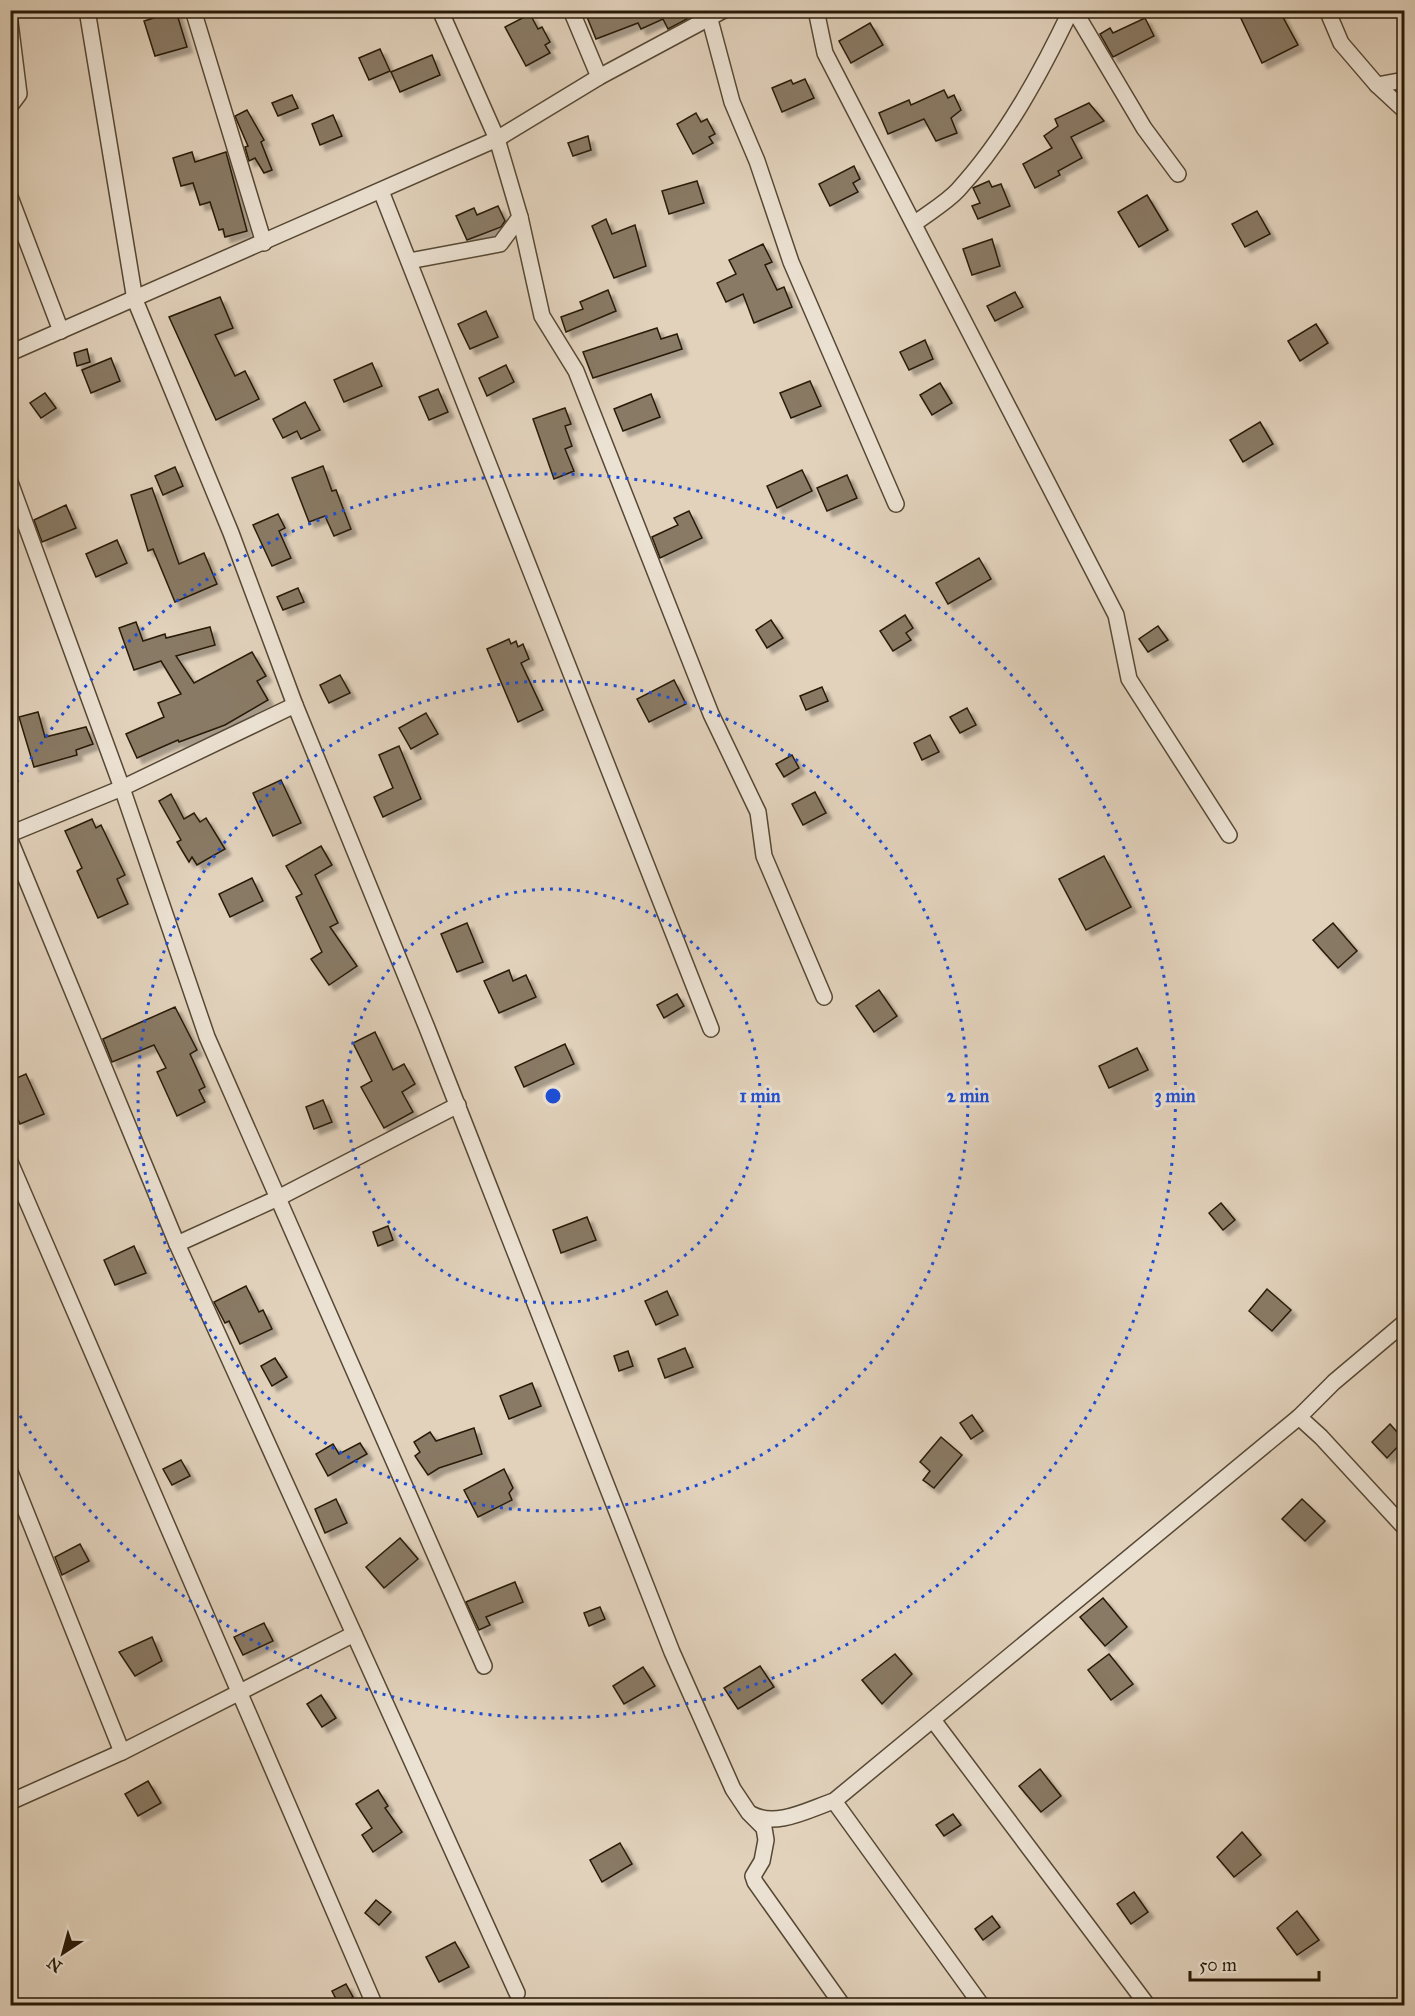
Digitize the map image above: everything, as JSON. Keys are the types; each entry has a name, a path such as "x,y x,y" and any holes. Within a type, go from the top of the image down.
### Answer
{"street":[{"path":"87,10 135,300 231,533 295,705 458,1105 672,1652 716,1756 733,1789 749,1813 764,1828 766,1840 762,1861 753,1876 754,1882 843,2006"},
{"path":"193,10 264,243"},
{"path":"440,10 497,139 520,217 542,316 576,371 711,714 758,812 764,856 824,997"},
{"path":"571,10 599,77"},
{"path":"816,10 825,53 1116,615 1129,679 1229,835"},
{"path":"914,224 956,192 979,165 1010,120 1054,46 1072,10"},
{"path":"1072,10 1144,128 1178,174"},
{"path":"1327,10 1341,43 1377,85 1404,110"},
{"path":"10,353 497,139 713,12 732,102 757,161 791,262 896,504"},
{"path":"10,22 19,94 10,106"},
{"path":"1377,85 1404,80"},
{"path":"381,191 711,1029"},
{"path":"10,196 62,331"},
{"path":"409,261 500,244 520,217"},
{"path":"10,482 122,788 207,1037 484,1666"},
{"path":"10,834 122,788 295,705"},
{"path":"10,840 177,1244 517,1993"},
{"path":"177,1244 278,1197 458,1105"},
{"path":"10,1162 375,2006"},
{"path":"749,1813 762,1820 776,1820 834,1801 1299,1417 1335,1382 1404,1323"},
{"path":"1299,1417 1321,1437 1404,1527"},
{"path":"10,1472 122,1752"},
{"path":"10,1802 122,1752 354,1634"},
{"path":"933,1720 1148,2006"},
{"path":"834,1801 982,2006"}],"building":[{"path":"603,10 684,10 687,19 668,29 663,19 641,29 638,23 596,39 587,17"},
{"path":"1237,10 1279,10 1298,45 1262,63"},
{"path":"176,11 187,47 155,56 144,21"},
{"path":"530,14 538,29 542,27 550,42 545,45 550,53 526,66 505,27"},
{"path":"1145,18 1154,36 1113,57 1100,34 1110,28 1113,33"},
{"path":"870,23 883,45 851,63 839,41"},
{"path":"380,49 390,71 369,80 359,58"},
{"path":"432,55 440,75 400,92 391,72"},
{"path":"805,79 814,98 782,112 772,88 791,80 793,84"},
{"path":"944,90 948,98 954,95 961,110 951,118 957,133 936,141 924,119 888,134 879,113 909,100 911,105"},
{"path":"292,95 298,108 278,116 272,103"},
{"path":"1089,103 1104,121 1071,137 1082,158 1058,171 1060,175 1035,188 1023,164 1052,148 1044,136 1058,126 1055,119"},
{"path":"247,110 264,140 261,142 272,170 264,173 255,158 249,161 245,147 248,146 235,116"},
{"path":"696,113 701,122 707,119 715,134 709,137 713,143 693,154 677,124"},
{"path":"333,115 342,136 320,145 312,124"},
{"path":"588,136 591,150 573,156 568,143"},
{"path":"192,152 195,162 226,152 247,231 225,237 223,229 219,230 210,202 200,205 193,183 181,186 173,158"},
{"path":"854,166 860,179 853,183 858,192 830,206 819,184"},
{"path":"697,181 704,203 669,214 662,191"},
{"path":"989,181 992,187 1001,184 1010,206 978,219 972,206 980,203 973,188"},
{"path":"1147,195 1168,230 1139,247 1118,212"},
{"path":"498,206 505,221 501,227 467,240 456,216 474,208 477,215"},
{"path":"1257,211 1270,234 1245,247 1232,224"},
{"path":"606,219 612,234 635,225 646,266 614,278 592,226"},
{"path":"992,239 1000,266 972,275 963,249"},
{"path":"763,244 772,262 765,265 777,290 784,287 792,307 754,323 743,294 726,302 717,283 736,274 729,260"},
{"path":"608,290 616,311 566,332 561,317 583,309 580,302"},
{"path":"1015,292 1023,307 995,321 987,306"},
{"path":"220,297 233,328 215,335 235,376 245,371 259,399 216,420 169,317"},
{"path":"486,311 498,337 470,349 458,324"},
{"path":"1316,324 1328,343 1300,361 1288,341"},
{"path":"657,328 661,339 677,334 682,349 593,378 583,352"},
{"path":"925,340 933,359 909,370 900,352"},
{"path":"87,349 90,362 77,366 74,353"},
{"path":"111,358 120,381 91,393 82,370"},
{"path":"372,363 382,386 344,402 334,380"},
{"path":"506,365 514,382 487,396 479,378"},
{"path":"810,381 821,406 791,418 780,393"},
{"path":"940,383 952,403 932,415 920,395"},
{"path":"438,389 448,412 429,420 419,397"},
{"path":"45,393 56,408 41,418 30,403"},
{"path":"651,394 660,417 623,431 614,409"},
{"path":"305,402 320,430 301,439 297,431 283,438 273,419"},
{"path":"565,408 571,424 565,426 572,446 565,449 574,471 554,479 533,419"},
{"path":"1260,422 1273,444 1243,462 1230,440"},
{"path":"323,466 332,491 336,490 351,529 334,536 325,516 309,522 292,478"},
{"path":"175,467 183,486 163,495 155,476"},
{"path":"802,470 812,491 777,508 767,486"},
{"path":"847,475 857,498 827,511 817,488"},
{"path":"152,488 179,564 204,553 217,584 175,602 153,549 148,551 131,495"},
{"path":"66,505 76,528 42,542 34,520"},
{"path":"689,511 702,538 660,558 652,537 678,525 674,518"},
{"path":"278,514 285,528 279,531 291,558 272,566 253,525"},
{"path":"117,540 127,563 96,577 86,554"},
{"path":"979,558 991,579 948,604 936,583"},
{"path":"298,588 304,602 283,610 277,597"},
{"path":"905,615 913,628 906,633 911,640 893,651 880,631"},
{"path":"771,620 783,638 767,648 756,630"},
{"path":"136,622 143,641 165,634 166,638 210,627 215,645 176,656 194,683 252,652 266,676 257,681 268,700 225,725 179,742 178,740 137,758 126,734 164,717 158,703 181,694 161,661 134,670 119,628"},
{"path":"1158,626 1168,640 1148,652 1139,639"},
{"path":"509,639 511,644 516,641 518,647 523,644 529,659 521,663 543,710 518,722 487,649"},
{"path":"340,675 350,693 329,703 320,685"},
{"path":"674,680 686,704 649,722 637,699"},
{"path":"822,687 828,701 806,710 800,696"},
{"path":"967,708 976,725 960,733 950,717"},
{"path":"38,712 45,737 86,727 93,744 76,750 77,755 34,767 19,717"},
{"path":"426,713 438,734 411,749 399,728"},
{"path":"930,735 939,752 922,760 914,743"},
{"path":"399,746 421,799 383,817 374,797 393,788 379,755"},
{"path":"792,755 799,768 784,777 776,764"},
{"path":"281,780 301,823 273,836 253,793"},
{"path":"815,792 826,813 803,825 792,804"},
{"path":"171,794 184,819 194,813 200,822 206,818 225,849 197,865 192,857 189,862 177,842 181,840 159,801"},
{"path":"92,819 96,828 101,825 125,875 117,879 128,904 98,918 77,871 82,868 65,831"},
{"path":"321,846 332,865 315,875 338,923 330,927 357,966 329,985 311,959 322,952 296,897 302,894 286,866"},
{"path":"1104,856 1131,907 1086,930 1059,879"},
{"path":"252,878 263,901 230,917 219,894"},
{"path":"467,923 483,962 457,972 441,934"},
{"path":"1333,923 1357,951 1338,968 1313,940"},
{"path":"509,970 513,981 526,975 536,997 499,1013 484,981"},
{"path":"879,990 897,1016 874,1032 856,1006"},
{"path":"677,994 684,1006 664,1018 657,1005"},
{"path":"175,1007 197,1050 190,1054 205,1087 199,1090 205,1102 177,1116 157,1072 166,1068 154,1045 112,1062 103,1039"},
{"path":"375,1032 393,1070 404,1064 415,1084 402,1092 413,1112 384,1128 361,1087 372,1081 353,1043"},
{"path":"565,1044 574,1064 524,1087 515,1067"},
{"path":"1137,1048 1148,1070 1109,1088 1099,1066"},
{"path":"26,1074 44,1114 20,1124 10,1103 10,1081"},
{"path":"323,1100 332,1122 314,1129 306,1107"},
{"path":"1221,1203 1235,1220 1223,1230 1209,1213"},
{"path":"587,1217 596,1240 561,1253 553,1230"},
{"path":"388,1226 393,1240 378,1246 373,1232"},
{"path":"134,1246 146,1273 115,1285 104,1260"},
{"path":"246,1286 259,1312 263,1310 272,1329 240,1344 229,1321 225,1323 214,1302"},
{"path":"1267,1289 1291,1310 1272,1331 1249,1311"},
{"path":"667,1291 678,1315 656,1325 645,1301"},
{"path":"685,1348 693,1367 665,1378 658,1359"},
{"path":"628,1351 633,1366 619,1371 614,1356"},
{"path":"275,1358 287,1377 272,1386 261,1366"},
{"path":"532,1383 541,1406 509,1419 500,1396"},
{"path":"972,1415 983,1431 971,1439 960,1423"},
{"path":"1390,1424 1404,1440 1387,1458 1372,1442"},
{"path":"474,1428 482,1454 439,1468 428,1475 415,1456 420,1452 414,1442 430,1432 436,1441"},
{"path":"941,1437 962,1455 934,1488 923,1480 930,1471 920,1462"},
{"path":"360,1443 367,1454 328,1476 316,1454 333,1444 339,1454"},
{"path":"181,1460 190,1476 172,1485 163,1469"},
{"path":"504,1469 513,1488 509,1493 512,1500 478,1517 464,1490"},
{"path":"336,1499 347,1523 325,1533 315,1509"},
{"path":"1302,1499 1325,1521 1305,1541 1282,1519"},
{"path":"400,1538 418,1559 384,1588 366,1567"},
{"path":"80,1544 89,1561 62,1575 55,1557"},
{"path":"515,1582 523,1602 486,1617 490,1625 479,1630 466,1602"},
{"path":"1103,1598 1127,1627 1105,1646 1080,1617"},
{"path":"600,1607 605,1619 589,1626 584,1613"},
{"path":"264,1623 273,1641 243,1655 234,1637"},
{"path":"152,1637 162,1661 135,1676 119,1652"},
{"path":"895,1654 912,1674 882,1704 862,1680"},
{"path":"1109,1654 1133,1684 1111,1700 1088,1670"},
{"path":"760,1666 774,1687 738,1709 724,1688"},
{"path":"643,1667 655,1686 624,1704 613,1686"},
{"path":"321,1695 336,1718 322,1727 307,1704"},
{"path":"1040,1769 1061,1796 1041,1812 1019,1786"},
{"path":"148,1781 161,1803 138,1816 125,1794"},
{"path":"378,1790 388,1806 385,1808 402,1832 373,1852 362,1835 372,1828 356,1804"},
{"path":"953,1814 961,1825 944,1836 936,1825"},
{"path":"1242,1832 1261,1855 1234,1877 1217,1857"},
{"path":"620,1843 632,1864 602,1882 590,1860"},
{"path":"1134,1892 1148,1912 1131,1924 1117,1904"},
{"path":"376,1900 391,1912 379,1925 365,1913"},
{"path":"1297,1911 1319,1940 1297,1955 1277,1928"},
{"path":"992,1916 1000,1927 983,1940 975,1929"},
{"path":"455,1942 469,1967 439,1982 426,1957"},
{"path":"346,1984 353,1997 339,2005 332,1991"}]}
